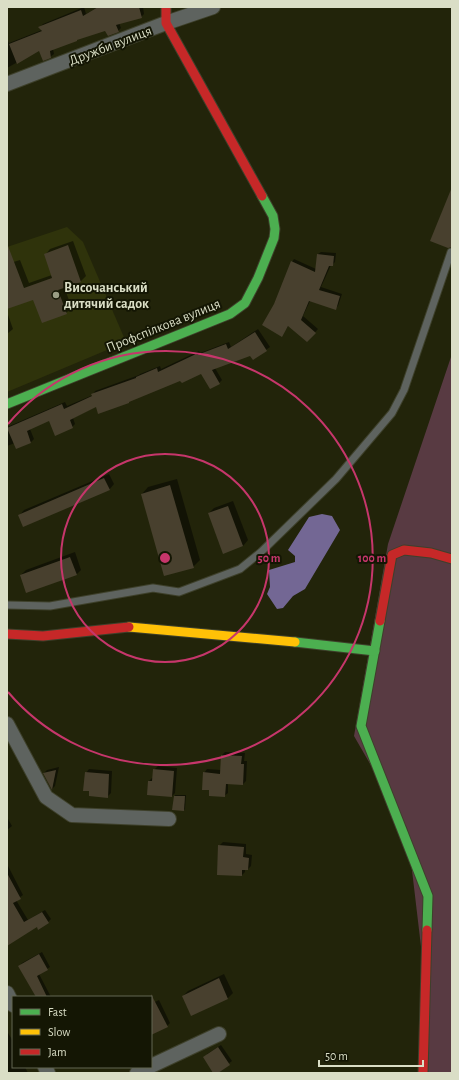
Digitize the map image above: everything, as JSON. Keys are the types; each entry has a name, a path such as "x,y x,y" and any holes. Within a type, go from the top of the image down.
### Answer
{"street":[{"name":"Профспілкова вулиця","path":"7,404 230,314 245,302 258,278 274,238 275,228 273,216 166,23 166,7"},
{"name":"Дружби вулиця","path":"7,84 166,23 213,7"},
{"path":"423,1073 428,896 361,726 392,555 404,550 431,553 452,559"},
{"path":"7,634 43,636 130,627 375,651"},
{"path":"7,724 46,797 72,815 169,818"},
{"path":"7,993 12,1003"},
{"path":"152,1066 219,1034"},
{"path":"137,1073 148,1068"}],"lane":[{"path":"7,605 50,606 153,588 179,592 240,569 261,552 336,479 392,413 404,390 451,252"}],"shaded area":[{"name":"Височанський дитячий садок","path":"67,227 83,242 126,342 7,392 7,247"},
{"path":"452,354 452,1073 421,1073 424,972 407,828 354,736 388,544"},
{"path":"322,514 332,516 340,530 305,589 293,596 283,608 277,609 267,594 270,587 269,570 295,562 295,556 288,550 309,517"}],"building":[{"path":"98,7 139,7 142,18 116,25 119,32 108,36 105,31 50,51 51,58 43,61 39,51 17,64 9,44 42,31 38,27 81,10 83,16"},
{"path":"452,187 452,247 448,248 430,241"},
{"path":"68,245 81,282 58,290 67,314 42,323 33,300 7,309 7,246 24,288 52,278 44,254"},
{"path":"317,254 334,256 333,266 329,266 319,290 340,296 336,310 309,301 301,320 316,333 307,342 288,326 282,337 262,325 274,304 291,261 315,272"},
{"path":"255,332 267,351 253,360 250,356 212,370 220,384 210,389 201,374 182,383 180,381 129,403 98,414 96,407 70,420 73,428 55,436 49,421 27,431 31,443 16,449 7,428 62,404 64,409 92,396 91,394 136,378 157,368 158,372 196,354 197,355 226,344 228,349"},
{"path":"104,478 110,490 23,527 18,515"},
{"path":"170,485 194,568 164,576 141,494"},
{"path":"228,506 243,546 223,554 208,513"},
{"path":"70,557 77,575 26,593 20,575"},
{"path":"221,755 242,756 241,764 244,764 243,785 226,784 225,797 209,796 209,790 202,790 203,772 220,774"},
{"path":"153,769 174,771 172,797 147,795 148,781 152,781"},
{"path":"56,770 52,790 43,773"},
{"path":"85,772 109,774 108,798 89,796 89,791 83,791"},
{"path":"174,796 185,796 184,811 172,810"},
{"path":"218,845 244,847 243,857 249,858 248,870 242,870 242,876 217,875"},
{"path":"7,873 21,899 13,903 24,922 42,912 49,923 38,930 37,927 7,946"},
{"path":"39,954 48,970 37,976 47,996 35,996 18,966"},
{"path":"219,978 228,999 191,1016 182,996"},
{"path":"151,994 168,1027 152,1035 152,996"},
{"path":"218,1047 230,1065 218,1073 213,1073 203,1057"}],"traffic: fast":[{"path":"7,404 230,314 245,303 258,278 274,238 275,229 273,216 262,196"},
{"path":"380,621 361,726 428,896 427,930"},
{"path":"295,642 375,651"}],"traffic: slow":[{"path":"129,627 295,642"}],"traffic: jam":[{"path":"166,7 166,23 262,196"},
{"path":"380,621 392,555 404,550 431,553 452,559"},
{"path":"7,634 43,636 129,627"},
{"path":"423,1073 427,930"}],"place":[{"name":"Височанський дитячий садок","path":"56,295"}]}
